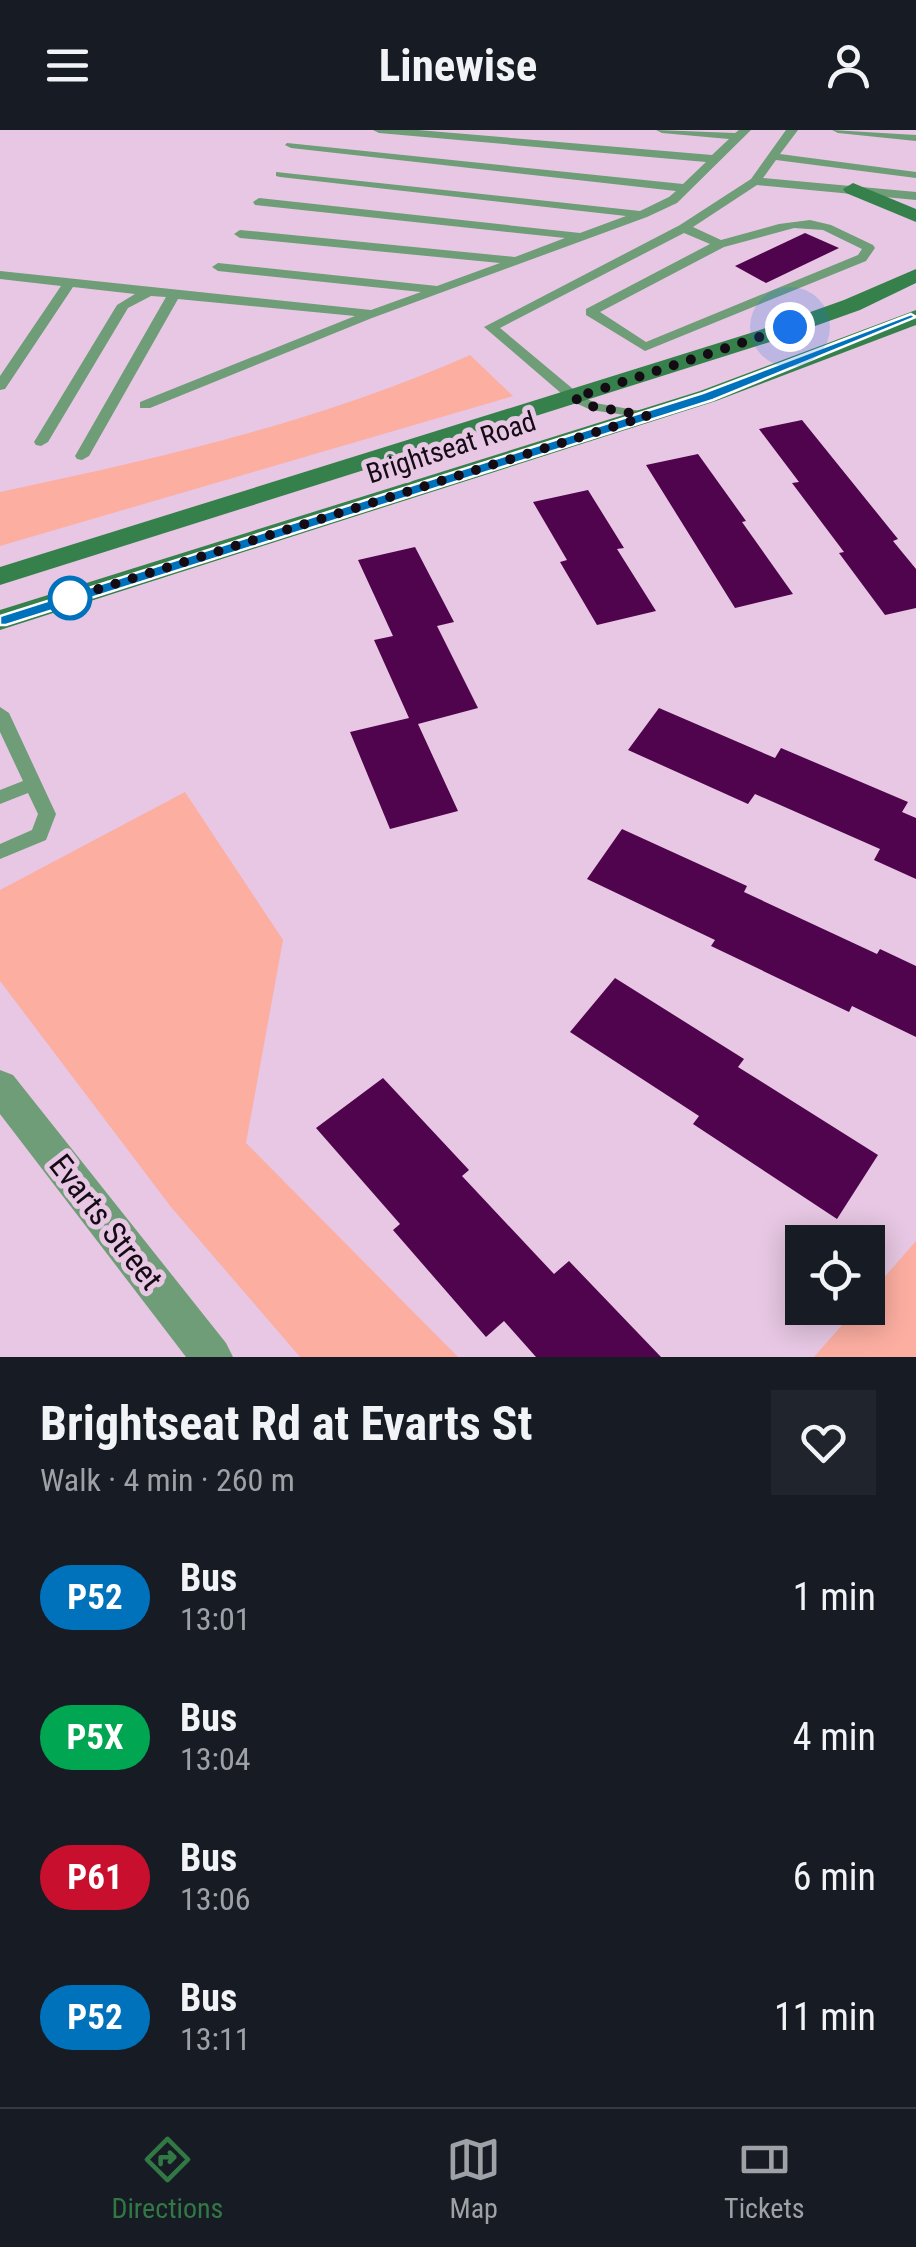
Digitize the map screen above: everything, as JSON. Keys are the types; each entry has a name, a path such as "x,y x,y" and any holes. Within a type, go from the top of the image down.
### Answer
{"street":[{"path":"854,189 916,216"},
{"name":"Brightseat Road","path":"0,576 574,398 840,310 916,275"},
{"name":"Brightseat Road","path":"0,620 647,416 852,345 916,317"},
{"name":"Evarts Street","path":"0,1086 212,1357"}],"lane":[{"path":"380,130 714,160"},
{"path":"662,130 741,134"},
{"path":"647,416 591,406 574,398 491,327 684,228 755,181 792,130"},
{"path":"838,130 916,138"},
{"path":"145,405 372,314 643,214 673,200 741,134"},
{"path":"291,145 685,188"},
{"path":"776,157 916,174"},
{"path":"280,174 643,214"},
{"path":"755,181 916,196"},
{"path":"259,202 582,236"},
{"path":"684,228 720,244 777,224 815,224 840,230 869,248 862,258 645,347 591,312 720,244"},
{"path":"240,234 516,261"},
{"path":"218,266 439,290"},
{"path":"2,279 372,314"},
{"path":"0,386 68,283"},
{"path":"41,442 123,305 149,292"},
{"path":"82,456 174,294"},
{"path":"0,713 47,814 39,835 0,852"},
{"path":"0,797 34,784"}],"shaded area":[{"path":"470,355 513,396 0,546 0,492 239,436 356,400"},
{"path":"185,792 283,940 246,1143 458,1357 300,1357 171,1207 0,981 0,890"},
{"path":"916,1241 916,1357 814,1357 842,1325 885,1325 885,1277"}],"building":[{"path":"805,233 839,248 766,283 735,266"},
{"path":"802,420 898,539 893,541 916,569 916,608 885,615 792,483 799,482 759,429"},
{"path":"698,454 793,594 735,608 646,465"},
{"path":"588,490 624,548 617,549 656,611 597,625 560,562 567,560 533,502"},
{"path":"415,547 454,622 437,626 478,708 418,724 458,811 390,829 350,732 409,718 374,640 393,636 358,560"},
{"path":"659,708 775,758 781,748 908,802 902,812 916,818 916,879 874,860 880,849 755,794 748,804 628,750"},
{"path":"622,829 747,886 744,892 877,954 880,949 916,966 916,1037 852,1006 849,1012 711,946 715,940 587,879"},
{"path":"615,978 744,1059 738,1067 878,1155 837,1219 693,1124 699,1116 570,1032"},
{"path":"383,1078 469,1170 462,1176 554,1274 569,1261 661,1357 536,1357 504,1321 486,1337 393,1230 400,1224 316,1128"}],"bus line":[{"name":"P52","path":"0,620 708,396 852,345 916,317"}],"route":[{"path":"70,598 67,599 647,416 591,406 574,398 790,327"}]}
